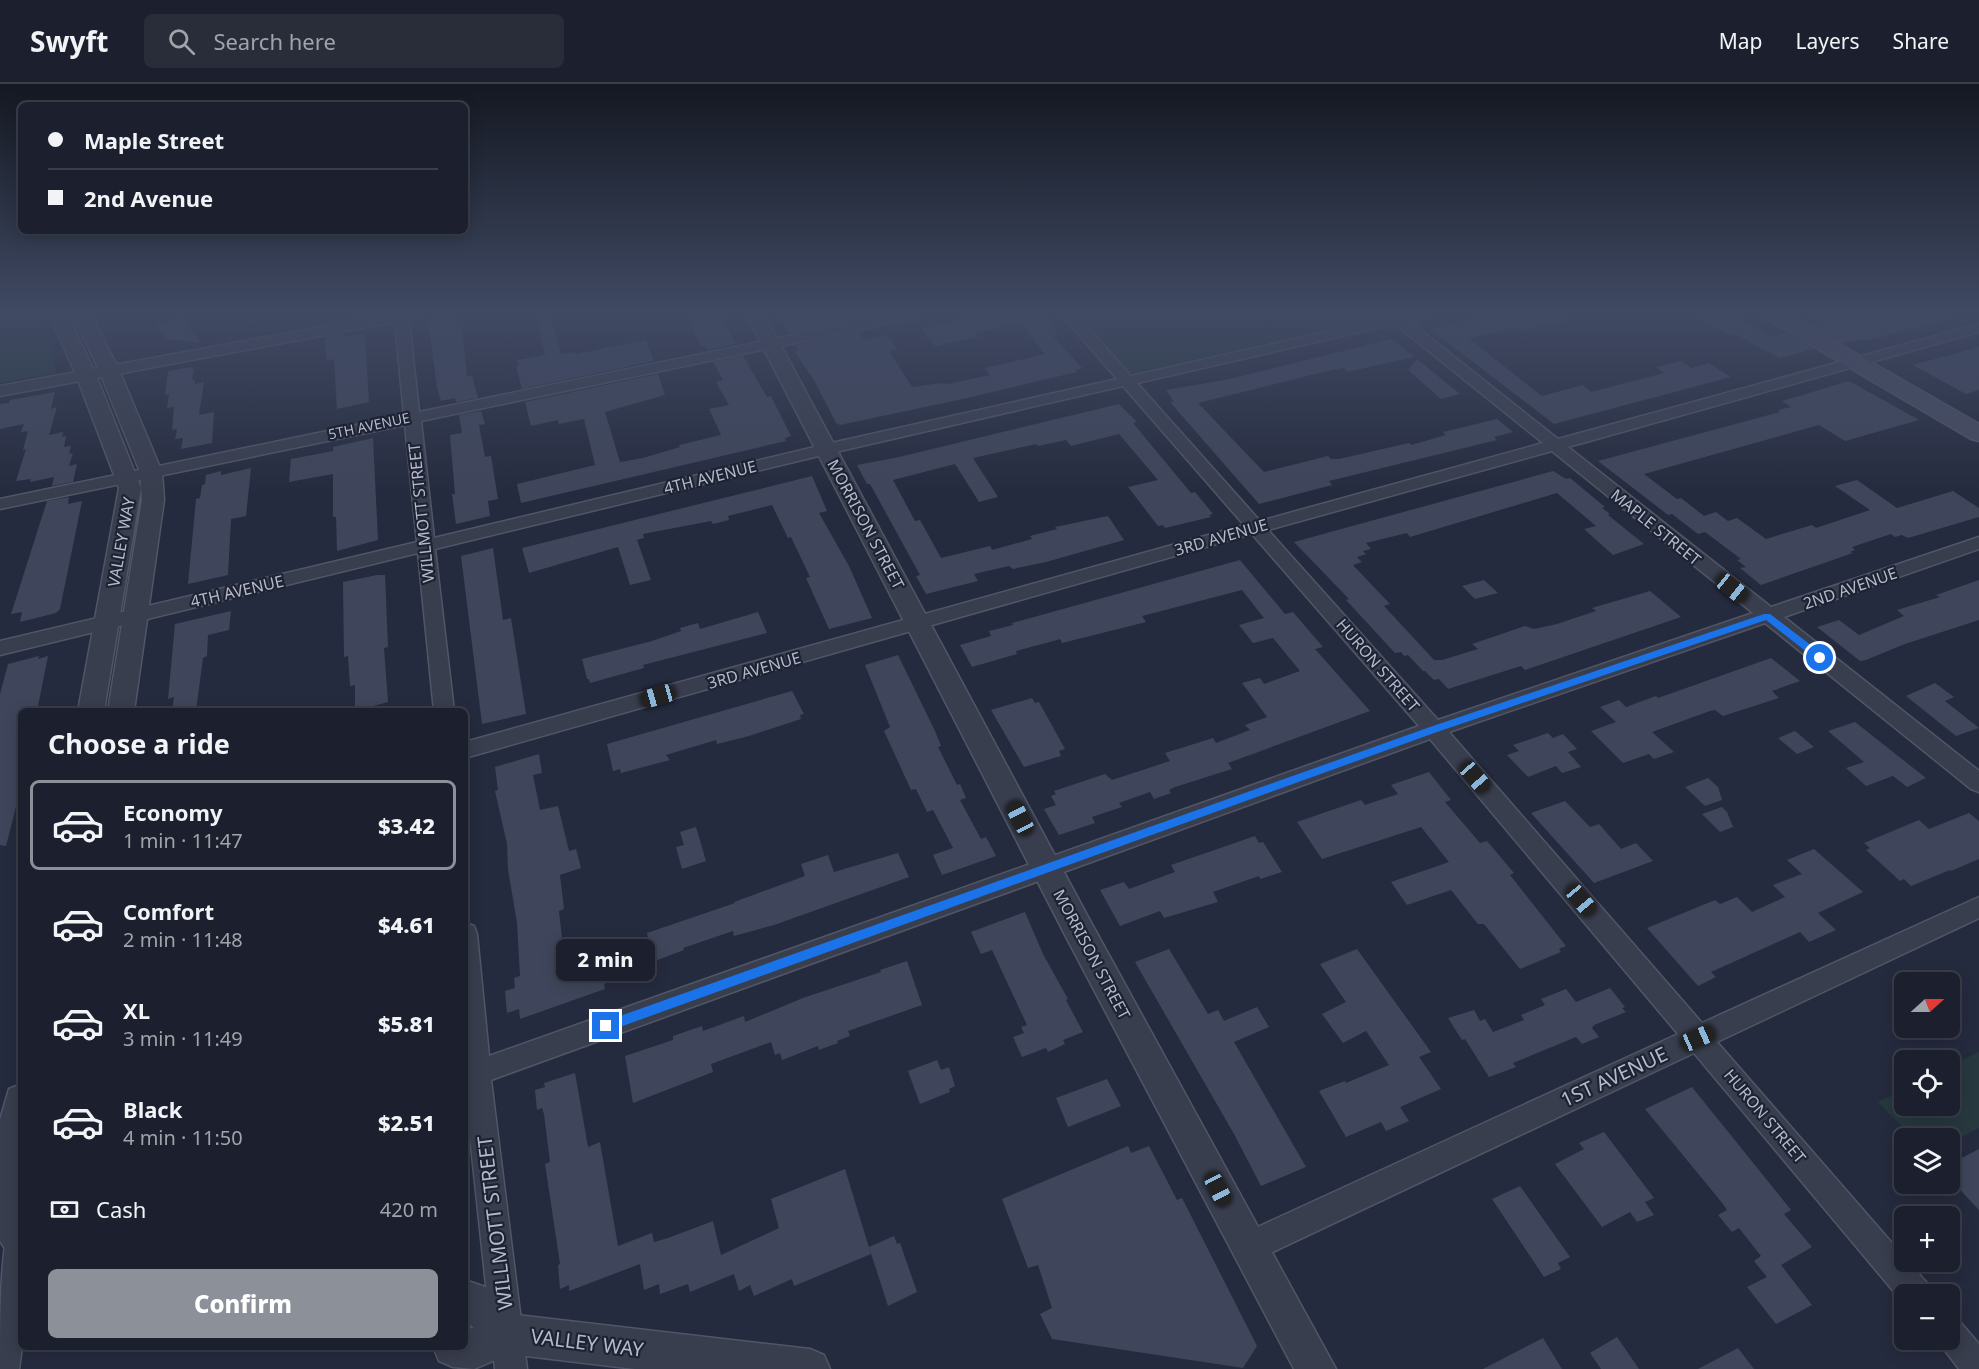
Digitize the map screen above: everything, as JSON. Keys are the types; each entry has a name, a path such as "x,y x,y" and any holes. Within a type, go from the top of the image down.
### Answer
{"main road":[{"path":"1874,374 1979,434"}],"street":[{"path":"0,391 91,374"},
{"name":"VALLEY WAY","path":"111,374 151,472 153,500 121,708"},
{"name":"WILLMOTT STREET","path":"409,374 411,417 444,708"},
{"name":"5TH AVENUE","path":"0,504 623,374"},
{"name":"MORRISON STREET","path":"787,374 1046,868 1316,1369"},
{"name":"HURON STREET","path":"1120,374 1258,527 1434,729 1907,1284"},
{"name":"4TH AVENUE","path":"0,648 827,449 1160,374"},
{"name":"MAPLE STREET","path":"1465,374 1979,783"},
{"name":"3RD AVENUE","path":"468,749 1258,527 1815,374"},
{"name":"VALLEY WAY","path":"86,375 130,488 92,708"},
{"name":"2ND AVENUE","path":"471,1075 1434,729 1979,543"},
{"name":"1ST AVENUE","path":"1249,1248 1979,907"},
{"name":"WILLMOTT STREET","path":"468,1004 471,1075 510,1352"},
{"path":"3,1369 13,1304 15,1239 5,1214 8,1178 18,1119"},
{"name":"VALLEY WAY","path":"468,1301 477,1303 510,1352"},
{"path":"1960,1346 1979,1368"},
{"name":"VALLEY WAY","path":"468,1350 810,1369"}],"shaded area":[{"path":"0,374 51,374 0,383"},
{"path":"1979,1052 1979,1128 1960,1138 1960,1128 1903,1128 1878,1102 1894,1094 1894,1116 1960,1116 1960,1061"}],"building":[{"path":"168,374 193,374 192,380 195,380 195,384 204,382 199,415 214,412 212,443 181,449 183,438 175,439 177,429 172,430 174,407 167,408 169,394 165,395"},
{"path":"335,374 367,374 369,402 337,409"},
{"path":"435,374 467,374 467,377 472,375 478,398 456,402 455,398 441,401"},
{"path":"518,374 593,374 522,389"},
{"path":"658,374 665,395 605,412 620,462 643,458 680,447 679,445 721,435 709,409 729,405 716,382 723,380 720,374 754,374 767,397 771,396 791,436 785,438 786,441 521,503 517,484 595,465 584,419 559,424 558,420 531,426 525,402"},
{"path":"810,374 904,374 912,387 948,384 990,375 1069,374 840,425 836,423"},
{"path":"1250,374 1315,374 1198,403 1264,472 1328,456 1331,459 1339,459 1409,443 1411,445 1446,435 1443,432 1497,419 1513,432 1494,437 1497,440 1329,481 1332,485 1259,504 1170,402 1174,402 1166,390"},
{"path":"1413,374 1435,374 1460,394 1441,399"},
{"path":"1489,374 1514,374 1542,396 1583,385 1591,392 1660,374 1726,374 1731,377 1554,424"},
{"path":"1929,374 1979,374 1979,390 1966,394"},
{"path":"1849,381 1919,420 1845,441 1819,425 1644,474 1704,516 1716,512 1728,521 1737,518 1766,539 1812,525 1816,528 1870,510 1835,486 1857,480 1897,508 1953,491 1979,508 1979,517 1908,538 1902,535 1895,537 1891,534 1852,547 1855,550 1850,552 1853,553 1761,585 1740,568 1746,567 1737,560 1741,559 1705,532 1698,534 1672,514 1668,515 1598,461 1780,412 1778,410 1791,407 1782,401"},
{"path":"55,392 51,409 57,407 49,435 63,432 62,437 66,436 64,447 71,446 69,454 73,453 69,466 77,464 73,482 52,486 54,477 30,482 31,479 16,481 26,449 23,450 28,431 21,432 24,424 0,429 0,404"},
{"path":"1119,404 1137,422 1133,423 1191,493 1195,492 1213,514 1209,515 1211,517 1165,528 1163,525 1158,526 1128,487 1158,480 1119,434 1071,446 1066,440 973,458 998,497 979,502 955,464 893,480 915,521 920,520 941,558 990,546 992,550 1032,539 1030,536 1057,529 1055,527 1108,516 1124,540 1046,562 1013,569 1009,566 974,574 978,581 926,594 916,576 920,575 870,484 867,484 857,465"},
{"path":"481,411 485,424 479,425 485,457 491,456 498,499 488,501 490,516 456,524 452,494 455,494 450,435 462,433 459,415"},
{"path":"373,438 378,540 337,551 336,517 333,517 333,474 289,482 291,459 333,451 333,447"},
{"path":"251,468 246,516 231,519 228,575 188,584 196,499 200,498 206,475 221,471 221,475"},
{"path":"1553,471 1566,479 1570,478 1605,507 1602,508 1610,514 1608,515 1644,544 1613,555 1584,529 1596,526 1557,493 1410,537 1407,533 1366,543 1371,549 1363,551 1366,554 1357,557 1362,562 1353,565 1390,604 1384,606 1434,660 1442,660 1478,649 1472,644 1525,626 1534,629 1557,624 1596,611 1592,608 1650,591 1681,617 1525,670 1521,666 1448,689 1439,679 1434,680 1423,671 1408,655 1404,656 1401,652 1395,653 1346,600 1349,599 1294,542"},
{"path":"812,476 827,511 819,513 849,566 872,618 829,629 806,578 810,577 791,537 788,538 772,505 728,516 729,520 713,524 711,521 643,534 644,538 637,540 651,580 630,585 618,547 529,573 522,548"},
{"path":"69,497 68,504 82,501 60,609 56,613 20,622 22,612 11,614 47,501"},
{"path":"493,548 503,620 511,618 526,714 482,724 461,556"},
{"path":"1240,560 1285,614 1293,612 1323,647 1315,649 1370,711 1228,763 1232,769 1175,787 1169,790 1171,793 1154,799 1150,792 1119,803 1122,807 1092,817 1095,823 1059,835 1044,809 1056,805 1051,796 1056,794 1054,791 1105,774 1112,780 1170,761 1165,753 1213,738 1216,743 1250,730 1245,725 1267,717 1242,683 1260,678 1264,684 1300,671 1273,638 1253,643 1239,625 1264,618 1242,590 1142,616 1146,622 1062,643 1060,639 1016,651 1017,654 972,667 960,645 991,636 989,631 1013,625 1012,623"},
{"path":"385,575 388,647 384,648 388,702 366,708 355,708 355,685 350,686 348,656 344,657 343,582"},
{"path":"1484,580 1498,593 1475,599 1462,586"},
{"path":"1979,580 1979,620 1905,644 1866,660 1860,661 1817,627 1839,620 1859,635 1904,616 1897,610 1940,597 1936,595"},
{"path":"231,611 229,630 208,635 207,656 203,658 196,708 172,708 174,697 168,699 175,624"},
{"path":"758,612 767,633 643,665 644,668 590,683 587,679 582,659 652,641 681,631 680,628 698,623 700,629"},
{"path":"898,655 935,731 941,746 938,747 966,798 960,800 981,839 986,837 996,856 942,875 933,855 953,848 933,810 927,812 916,789 911,790 884,731 890,727 865,665"},
{"path":"48,656 38,708 18,708 18,799 6,846 0,845 0,694 8,664"},
{"path":"1771,658 1800,681 1772,691 1779,698 1723,716 1715,710 1710,711 1652,732 1674,752 1654,759 1649,754 1623,763 1591,731 1616,722 1600,707 1619,700 1626,707 1656,696 1658,698"},
{"path":"1935,683 1954,697 1945,701 1979,728 1956,736 1906,696"},
{"path":"792,691 804,714 800,715 801,719 749,736 717,744 716,740 666,755 670,760 621,773 620,769 613,771 607,744"},
{"path":"1032,698 1035,703 1039,702 1065,749 1059,751 1061,756 1024,767 991,710"},
{"path":"1855,722 1926,778 1907,787 1893,776 1866,786 1846,768 1864,762 1828,731"},
{"path":"1795,731 1814,747 1797,754 1778,738"},
{"path":"1548,733 1553,738 1563,734 1577,749 1568,752 1581,767 1562,773 1556,766 1528,777 1507,755 1519,751 1513,745"},
{"path":"539,754 542,773 533,775 540,810 558,806 569,851 576,849 581,868 560,875 564,909 559,911 565,965 648,938 647,933 805,876 801,864 828,855 834,872 898,853 909,877 774,925 734,936 733,931 683,948 684,950 652,962 653,966 604,984 605,989 520,1019 519,1009 507,1013 505,991 515,988 514,978 520,976 517,923 508,869 507,844 495,791 498,790 495,767"},
{"path":"1429,772 1451,800 1445,802 1480,843 1487,841 1514,873 1510,875 1566,946 1559,949 1561,952 1520,969 1484,924 1478,924 1451,890 1407,905 1391,882 1449,862 1421,827 1322,859 1297,822 1361,800 1365,805 1398,794 1391,785"},
{"path":"1708,778 1718,787 1722,800 1705,806 1685,787"},
{"path":"1565,801 1590,827 1599,824 1621,849 1636,843 1653,861 1594,883 1531,813"},
{"path":"1722,807 1727,812 1733,827 1720,832 1702,814"},
{"path":"1969,813 1979,821 1979,859 1911,886 1904,879 1900,881 1866,850 1870,848 1864,843 1919,820 1929,829"},
{"path":"696,827 706,861 682,869 676,847 684,845 680,832"},
{"path":"1255,836 1259,843 1263,842 1282,872 1260,879 1259,876 1213,892 1218,902 1164,918 1160,911 1120,926 1100,890 1124,882 1129,889 1175,872 1171,865"},
{"path":"1814,849 1863,892 1818,913 1836,930 1809,942 1800,932 1711,972 1716,977 1698,986 1647,928 1715,900 1720,904 1737,897 1752,912 1785,897 1773,885 1802,874 1787,860"},
{"path":"1025,912 1043,954 1083,1032 1063,1040 1065,1044 1048,1052 1046,1048 1022,1057 1013,1037 1024,1033 1021,1027 1027,1025 992,950 981,954 971,932"},
{"path":"1169,949 1208,1014 1218,1010 1224,1021 1257,1007 1269,1027 1234,1042 1306,1167 1261,1186 1234,1134 1135,962"},
{"path":"1357,949 1431,1052 1419,1057 1441,1089 1400,1107 1409,1121 1386,1131 1381,1122 1346,1137 1319,1091 1345,1081 1346,1083 1389,1065 1366,1031 1343,1043 1322,1014 1346,1002 1320,964"},
{"path":"907,961 922,1005 848,1031 850,1036 837,1041 838,1043 819,1050 818,1046 782,1060 780,1053 775,1055 771,1042 711,1064 713,1072 633,1103 625,1056 673,1040 673,1036 702,1026 703,1031 744,1016 745,1022 803,998"},
{"path":"1610,988 1625,1007 1622,1008 1626,1012 1594,1025 1592,1028 1599,1037 1582,1044 1576,1037 1513,1063 1516,1067 1489,1077 1465,1039 1462,1040 1448,1018 1474,1010 1480,1021 1485,1019 1493,1032 1524,1020 1521,1015 1545,1005 1541,999 1566,989 1576,1002"},
{"path":"937,1060 941,1070 949,1067 955,1086 949,1089 950,1092 920,1104 908,1071"},
{"path":"575,1073 588,1147 600,1142 618,1246 652,1233 654,1242 713,1221 721,1255 779,1228 771,1199 845,1169 871,1254 794,1286 792,1279 754,1296 750,1285 739,1291 734,1274 690,1292 688,1284 660,1294 659,1284 644,1290 640,1264 569,1291 569,1285 560,1289 558,1265 560,1264 545,1164 550,1162 544,1114 542,1108 537,1110 535,1090 545,1087 544,1083"},
{"path":"1107,1079 1121,1106 1068,1127 1056,1098"},
{"path":"1692,1087 1791,1210 1784,1214 1812,1247 1781,1265 1812,1305 1776,1324 1747,1287 1767,1277 1754,1261 1761,1256 1739,1228 1732,1232 1718,1215 1727,1210 1723,1204 1645,1109"},
{"path":"1604,1132 1654,1198 1645,1202 1654,1215 1637,1222 1630,1212 1602,1227 1555,1164 1584,1149 1579,1143"},
{"path":"1128,1146 1131,1153 1149,1146 1177,1200 1182,1198 1257,1346 1243,1368 1052,1339 1040,1314 1052,1308 1038,1265 1028,1268 1002,1199"},
{"path":"1979,1149 1979,1210 1960,1190 1960,1159"},
{"path":"1520,1186 1570,1257 1558,1263 1561,1269 1544,1277 1492,1199"},
{"path":"894,1236 897,1244 900,1243 917,1292 888,1306 869,1247"},
{"path":"1617,1337 1639,1369 1601,1369 1590,1353"},
{"path":"1543,1338 1562,1369 1483,1369"},
{"path":"1738,1348 1754,1369 1698,1369"}],"route":[{"path":"606,1026 1434,729 1767,616 1820,658"}]}
